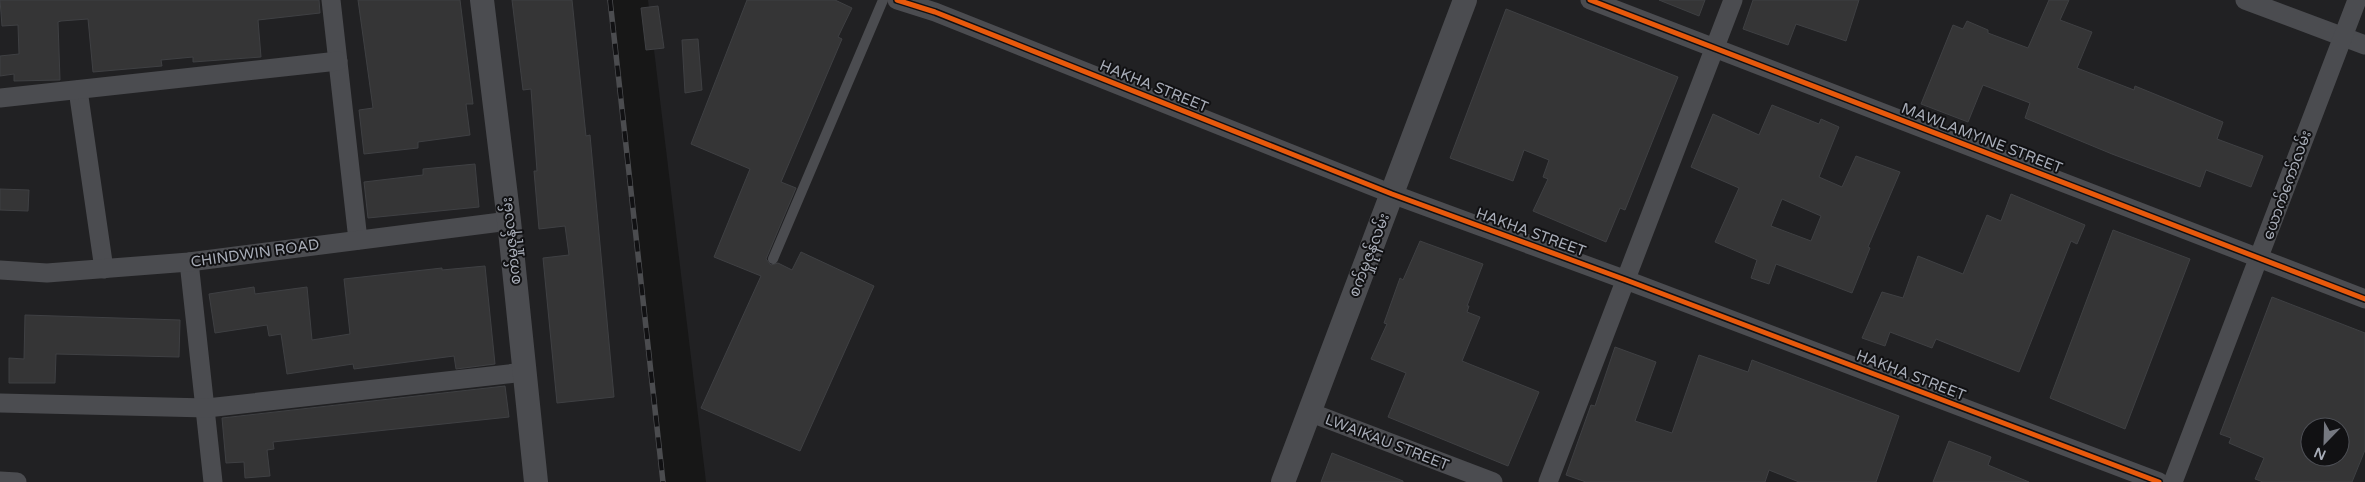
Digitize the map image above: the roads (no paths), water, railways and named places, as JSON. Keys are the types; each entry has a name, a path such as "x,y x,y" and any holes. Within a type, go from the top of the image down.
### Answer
{"street":[{"path":"331,0 358,240"},
{"name":"စက်မှုဇုန်လမ်း","path":"482,0 509,221 536,482"},
{"name":"HAKHA STREET","path":"897,0 934,6 1392,194 1626,280 2159,482"},
{"name":"စက်မှုဇုန်လမ်း","path":"1283,482 1465,0"},
{"name":"MAWLAMYINE STREET","path":"1590,0 2365,299"},
{"path":"1548,482 1733,0"},
{"path":"2245,0 2365,45"},
{"name":"ယောက်ကော်လမ်း","path":"2173,482 2260,259 2357,0"},
{"path":"0,98 338,61"},
{"path":"78,90 104,269"},
{"name":"CHINDWIN ROAD","path":"0,270 47,274 189,262 509,221"},
{"path":"189,262 214,482"},
{"path":"0,403 206,408 525,372"},
{"name":"LWAIKAU STREET","path":"1309,412 1493,482"},
{"path":"0,481 18,482"}],"lane":[{"path":"773,259 883,0"}],"railway":[{"path":"610,0 663,482"}]}
